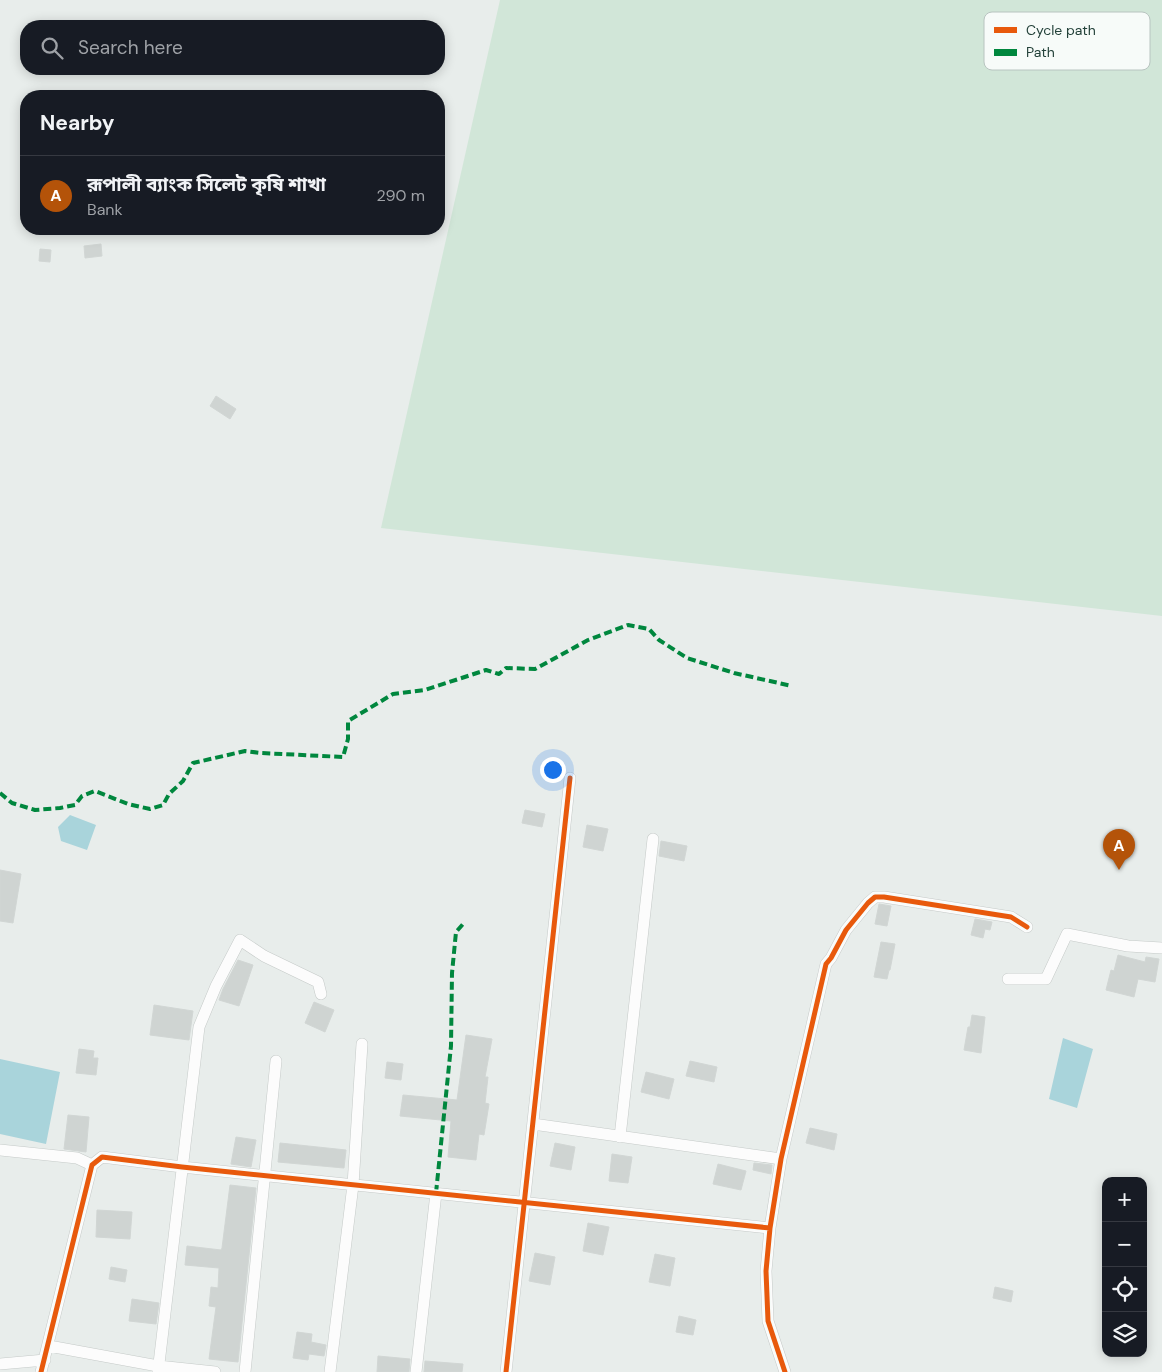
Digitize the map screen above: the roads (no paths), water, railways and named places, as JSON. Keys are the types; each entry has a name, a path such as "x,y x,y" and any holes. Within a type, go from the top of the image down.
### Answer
{"street":[{"path":"506,1372 570,778"},
{"path":"620,1137 653,838"},
{"path":"784,1372 768,1321 766,1271 770,1228 781,1160 826,964 846,930 875,897 1011,917 1027,927"},
{"path":"1008,979 1046,979 1067,934 1128,946 1162,948"},
{"path":"158,1369 199,1027 216,986 240,940 264,956 318,982 321,994"},
{"path":"330,1372 352,1185 362,1044"},
{"path":"245,1372 276,1061"},
{"path":"533,1124 781,1160"},
{"path":"0,1150 76,1158 92,1165"},
{"path":"41,1372 49,1346 92,1165 102,1157 265,1176 770,1228"},
{"path":"416,1372 436,1193"},
{"path":"49,1346 158,1369 215,1372"},
{"path":"0,1364 45,1360"}],"water":[{"path":"70,815 96,825 87,850 61,841 58,827"},
{"path":"1063,1038 1093,1049 1077,1108 1049,1099"},
{"path":"0,1059 60,1072 46,1144 0,1134"}],"place":[{"name":"রূপালী ব্যাংক সিলেট কৃষি শাখা","path":"1119,870"}]}
